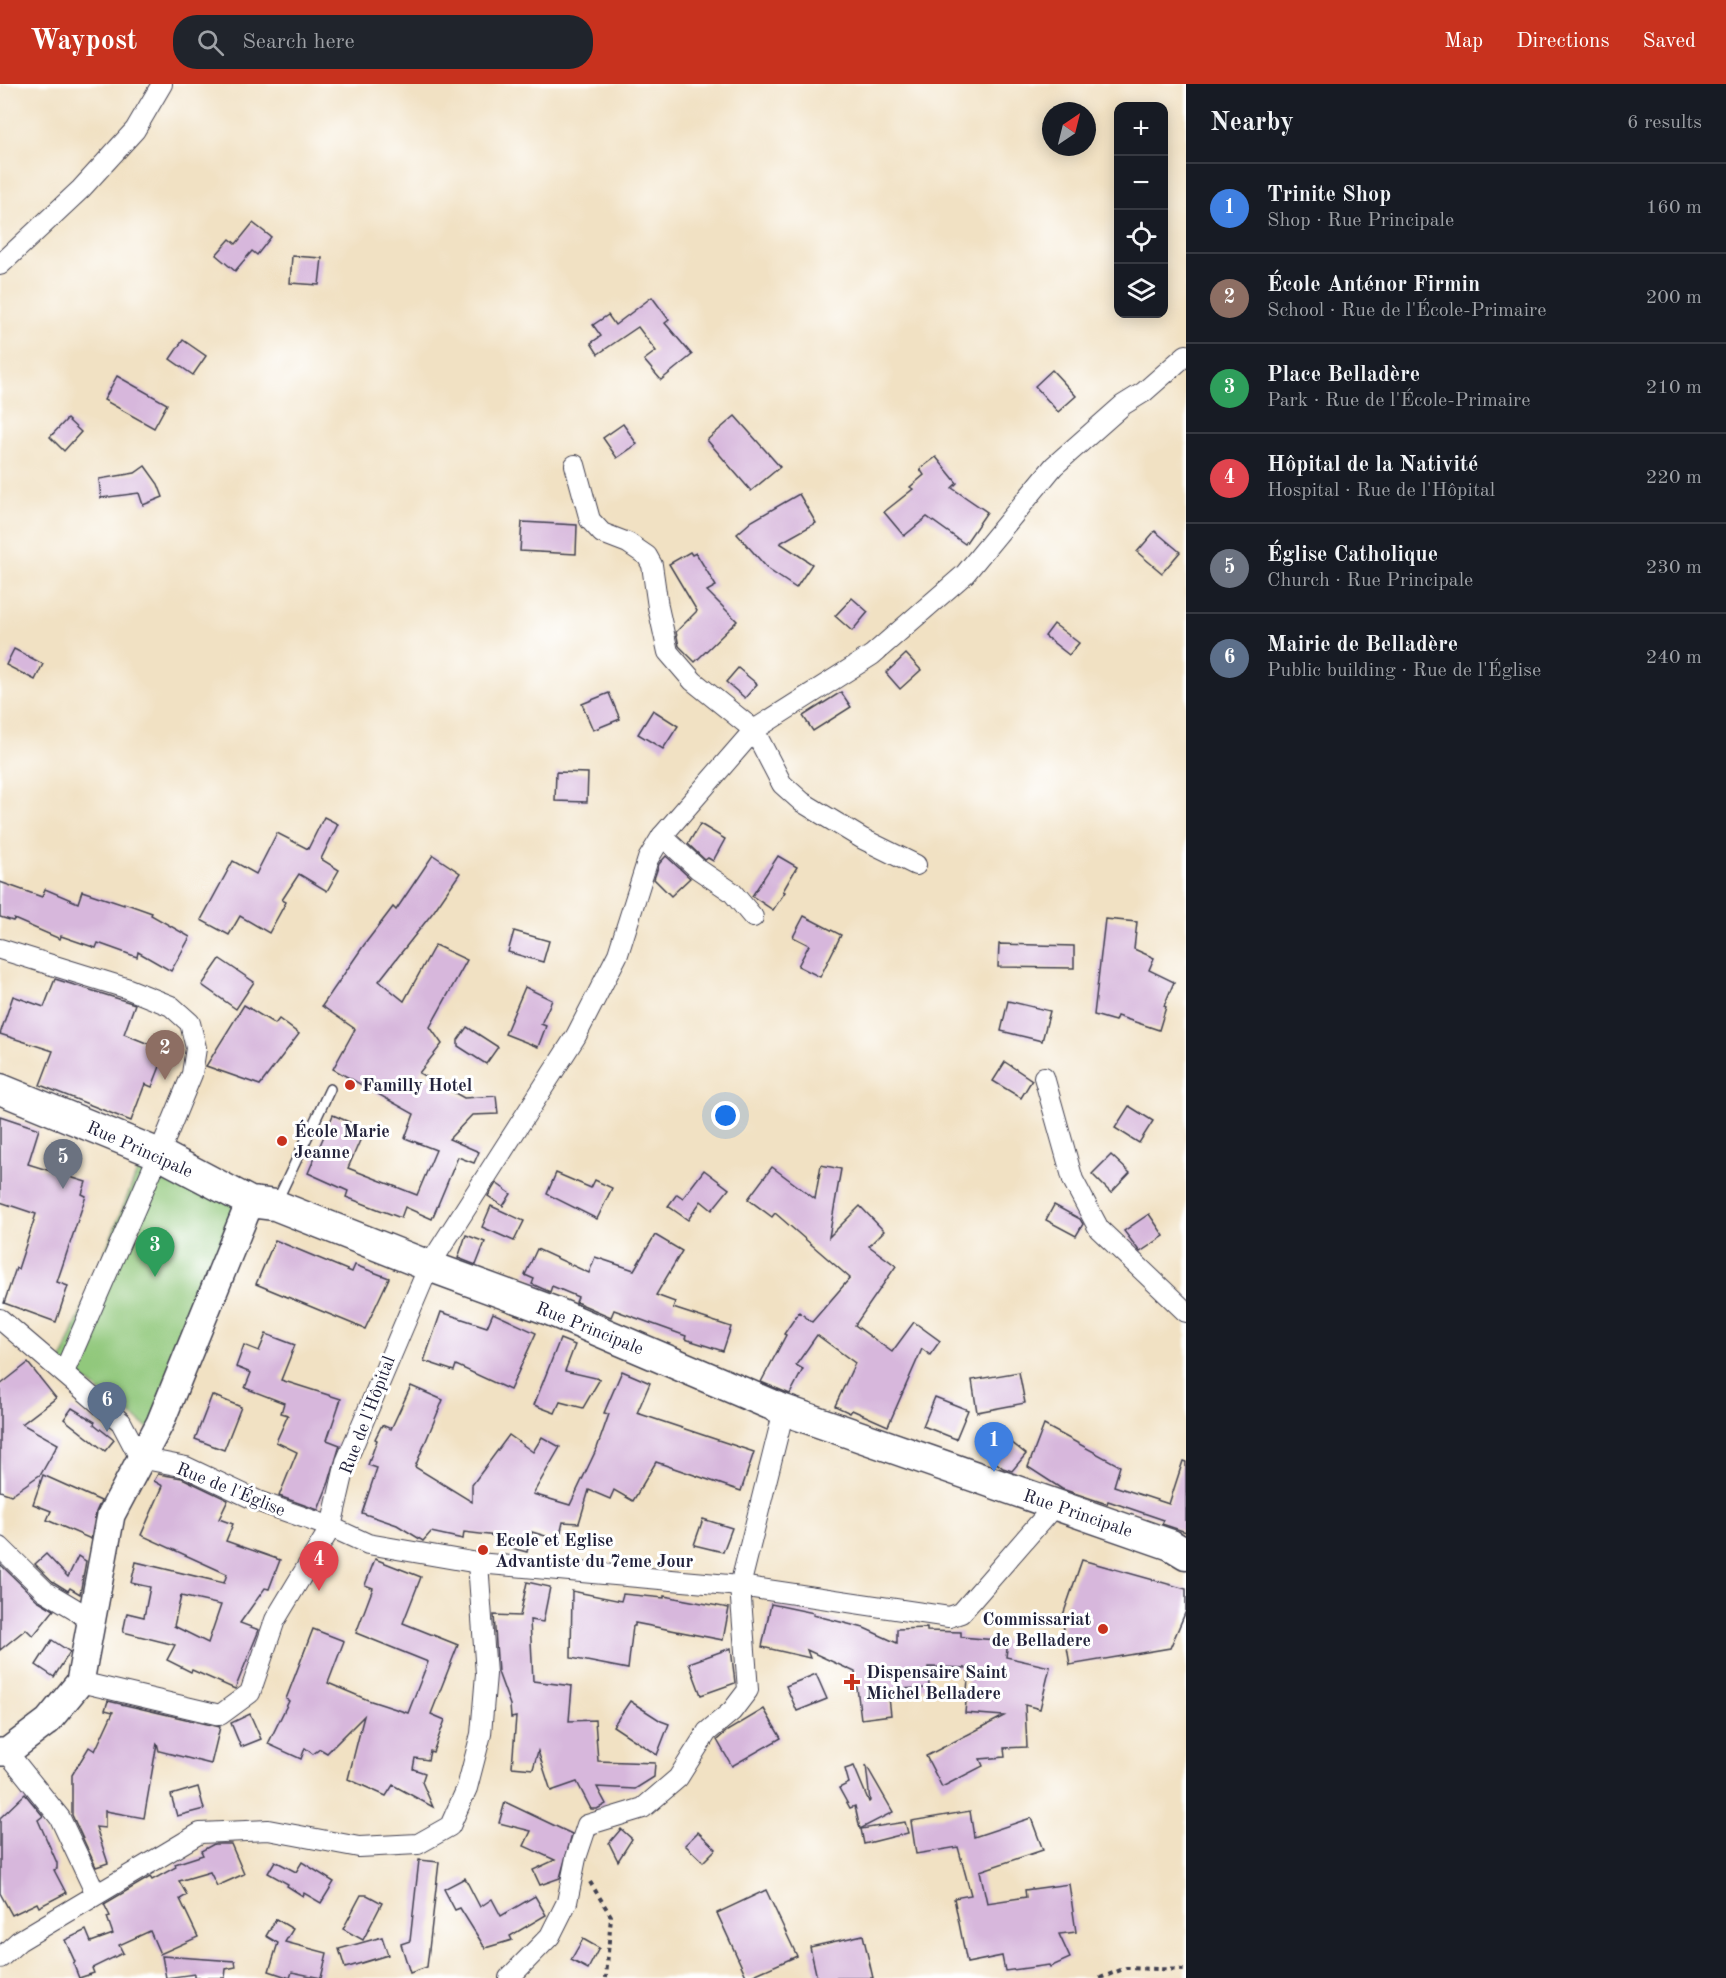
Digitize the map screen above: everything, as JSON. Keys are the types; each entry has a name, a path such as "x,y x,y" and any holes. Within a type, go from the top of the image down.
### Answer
{"main road":[{"name":"Rue Principale","path":"0,1089 159,1154 263,1204 552,1311 784,1410 1171,1545 1186,1554"}],"street":[{"path":"0,265 81,189 135,130 162,84"},
{"name":"Rue de l'Hôpital","path":"80,1682 220,1715 250,1693 275,1620 331,1527 346,1461 429,1266 576,1036 618,954 648,859 662,836 754,730 872,655 966,574 1054,466 1123,405 1144,392 1186,355"},
{"path":"575,465 590,520 602,533 628,543 646,555 652,565 668,652 693,681 754,730 782,784 802,802 863,839 916,865"},
{"path":"662,836 698,869 732,892 753,917"},
{"path":"0,949 126,988 171,1006 190,1023 196,1048 192,1074 64,1372"},
{"path":"1044,1077 1073,1180 1100,1229 1186,1312"},
{"path":"96,1894 60,1818 3,1752 48,1721 80,1682 111,1515 160,1423 263,1204"},
{"path":"0,1319 121,1422 140,1458"},
{"path":"509,1978 550,1936 567,1902 576,1858 587,1825 643,1808 678,1778 707,1732 732,1711 748,1690 740,1586 784,1410"},
{"name":"Rue de l'Église","path":"140,1458 186,1467 260,1502 331,1527 368,1544 478,1563 740,1586 949,1617 961,1612 1054,1505"},
{"path":"0,1547 45,1591 75,1609 90,1622"},
{"path":"0,1958 20,1941 200,1833 268,1830 359,1847 418,1844 450,1826 467,1788 482,1734 486,1674 478,1563"}],"lane":[{"path":"263,1204 330,1089"}],"path":[{"path":"576,1858 611,1916 606,1978"},
{"path":"1100,1978 1126,1968 1186,1970"}],"green space":[{"path":"140,1165 236,1203 151,1430 61,1362"}],"building":[{"path":"253,223 271,237 257,255 252,251 235,271 216,255 230,239 236,244"},
{"path":"292,256 322,258 319,285 290,283"},
{"path":"652,297 669,320 665,323 692,355 661,380 644,360 656,351 638,327 598,354 591,343 601,336 593,325 608,315 615,325"},
{"path":"183,340 206,356 193,375 170,359"},
{"path":"1052,370 1076,396 1058,412 1035,386"},
{"path":"117,376 167,404 154,428 104,400"},
{"path":"735,416 780,467 751,491 707,440"},
{"path":"67,419 81,432 64,451 50,437"},
{"path":"623,424 637,444 617,458 603,438"},
{"path":"936,457 957,483 952,488 987,512 965,544 927,517 904,536 884,512 913,489 910,487 924,475 920,469"},
{"path":"145,466 158,484 163,497 143,505 139,493 101,498 99,479 135,473"},
{"path":"799,494 816,523 780,543 812,564 796,588 769,570 737,534 752,521"},
{"path":"522,522 577,525 576,554 520,551"},
{"path":"1155,531 1180,552 1162,573 1137,552"},
{"path":"690,552 692,555 696,553 716,586 707,591 737,621 695,662 679,646 676,632 697,611 669,564"},
{"path":"852,598 868,612 852,631 835,616"},
{"path":"1054,624 1079,643 1069,655 1045,636"},
{"path":"14,649 43,664 35,680 6,665"},
{"path":"906,654 921,670 900,689 886,673"},
{"path":"738,668 757,684 745,698 726,682"},
{"path":"841,692 851,707 813,731 803,716"},
{"path":"609,693 620,719 593,730 582,704"},
{"path":"653,710 678,726 663,749 638,734"},
{"path":"556,772 588,773 587,802 555,801"},
{"path":"324,817 338,824 321,859 339,870 327,891 299,874 282,900 286,902 269,933 240,916 229,935 201,920 233,861 256,874 277,833 308,849"},
{"path":"700,824 725,839 713,861 708,858 705,860 688,844"},
{"path":"433,855 460,873 434,911 379,981 404,1001 435,945 467,960 430,1027 442,1044 419,1073 464,1098 496,1096 498,1114 472,1115 449,1139 479,1152 474,1163 458,1157 432,1219 405,1207 401,1218 346,1197 348,1191 308,1173 333,1115 365,1129 348,1168 417,1195 436,1150 405,1138 414,1114 333,1069 355,1029 322,1006 393,907 396,910"},
{"path":"666,856 690,878 671,896 654,879 659,864"},
{"path":"778,856 797,867 773,910 752,896"},
{"path":"0,882 42,897 45,889 78,903 82,891 124,905 124,903 152,913 151,915 190,937 171,971 138,952 137,957 98,943 96,948 61,936 60,939 14,919 13,921 0,917"},
{"path":"804,916 841,935 820,977 798,966 809,945 793,937"},
{"path":"1105,919 1137,922 1134,949 1154,958 1149,970 1174,982 1164,1006 1166,1007 1159,1030 1117,1016 1115,1021 1094,1015"},
{"path":"514,931 549,941 543,962 508,952"},
{"path":"999,944 1074,946 1074,968 998,967"},
{"path":"220,959 254,982 236,1009 202,985"},
{"path":"55,979 135,1004 124,1034 166,1051 152,1087 145,1084 131,1121 40,1085 53,1051 0,1034 13,996 44,1007"},
{"path":"525,987 552,1000 541,1024 546,1026 538,1047 505,1034"},
{"path":"1008,1001 1050,1011 1042,1041 1001,1031"},
{"path":"244,1005 275,1024 279,1019 299,1034 260,1085 206,1066"},
{"path":"467,1027 498,1047 486,1064 458,1046 458,1040"},
{"path":"1005,1062 1032,1080 1021,1098 993,1081"},
{"path":"1129,1106 1153,1121 1139,1143 1115,1128"},
{"path":"0,1116 39,1129 28,1164 86,1182 82,1194 86,1196 57,1282 68,1286 56,1322 4,1303 36,1214 0,1202"},
{"path":"1111,1155 1130,1173 1111,1193 1092,1174"},
{"path":"821,1165 841,1169 829,1237 860,1206 884,1231 869,1246 896,1266 855,1325 892,1352 914,1322 940,1341 930,1355 922,1349 888,1426 852,1410 850,1413 835,1406 855,1363 817,1335 796,1365 803,1369 790,1394 761,1382 786,1335 784,1334 799,1312 812,1322 850,1278 775,1213 772,1217 748,1199 772,1167 815,1199"},
{"path":"704,1170 729,1189 712,1210 701,1201 688,1220 668,1206 677,1194 683,1198"},
{"path":"556,1173 591,1188 595,1180 612,1188 597,1219 547,1194"},
{"path":"496,1183 511,1194 503,1206 488,1196"},
{"path":"1054,1205 1080,1219 1083,1224 1076,1236 1046,1220"},
{"path":"491,1206 524,1221 514,1241 482,1227"},
{"path":"1149,1214 1164,1236 1140,1252 1124,1231"},
{"path":"466,1235 485,1242 476,1265 458,1258"},
{"path":"655,1235 682,1251 656,1295 675,1302 673,1308 731,1327 723,1351 685,1339 686,1336 614,1310 611,1317 576,1302 578,1297 552,1286 550,1292 532,1284 534,1279 525,1275 537,1249 589,1273 595,1257 634,1270"},
{"path":"275,1240 352,1272 355,1265 389,1278 365,1329 256,1284"},
{"path":"441,1312 487,1327 493,1313 536,1333 510,1390 456,1365 454,1371 424,1361"},
{"path":"266,1334 295,1345 281,1380 341,1399 327,1440 340,1445 318,1510 279,1496 297,1452 276,1442 288,1415 281,1413 284,1403 245,1388 251,1373 236,1367 244,1345 259,1351"},
{"path":"560,1339 575,1345 565,1371 600,1379 583,1408 560,1402 555,1413 534,1405"},
{"path":"28,1363 56,1398 22,1424 58,1444 41,1474 11,1495 0,1491 0,1385"},
{"path":"622,1371 650,1383 637,1413 754,1452 741,1491 656,1462 633,1501 614,1490 610,1499 589,1490 579,1523 563,1522 559,1540 532,1532 527,1552 511,1548 513,1538 464,1532 463,1539 431,1532 423,1541 397,1525 362,1513 377,1468 368,1465 377,1440 375,1439 382,1425 391,1429 411,1386 443,1400 415,1467 472,1502 472,1485 509,1435 533,1452 542,1437 560,1447 533,1494 570,1505 597,1448 609,1414 604,1413"},
{"path":"1019,1372 1025,1403 977,1412 972,1380"},
{"path":"212,1395 241,1407 224,1450 195,1439"},
{"path":"935,1397 968,1410 956,1439 923,1426"},
{"path":"72,1408 95,1422 94,1424 114,1440 105,1451 64,1419"},
{"path":"1044,1425 1120,1466 1114,1486 1169,1504 1183,1461 1186,1462 1186,1532 1162,1524 1164,1520 1108,1501 1107,1504 1062,1489 1028,1467"},
{"path":"995,1429 1026,1454 1012,1471 1003,1468 979,1449"},
{"path":"158,1474 182,1478 228,1500 219,1519 233,1524 226,1541 280,1560 269,1589 265,1588 240,1623 259,1630 235,1689 167,1660 175,1645 123,1632 127,1613 144,1617 150,1587 131,1583 136,1562 224,1583 227,1574 141,1535 163,1486 154,1481","holes":["181,1596 221,1605 208,1643 174,1626"]},
{"path":"43,1475 101,1501 96,1512 91,1539 47,1520 51,1511 33,1504"},
{"path":"703,1519 732,1528 723,1552 694,1545"},
{"path":"46,1554 68,1577 78,1556 86,1561 80,1594 70,1588 68,1591 52,1581 35,1564"},
{"path":"375,1559 421,1577 403,1623 458,1645 431,1714 445,1720 428,1760 415,1758 413,1769 425,1773 422,1782 433,1807 393,1785 386,1796 348,1779 364,1716 327,1753 320,1749 313,1754 305,1748 301,1759 268,1744 289,1701 286,1699 313,1629 344,1641 328,1683 368,1700 408,1713 428,1662 356,1633 373,1588 365,1585"},
{"path":"1082,1560 1186,1589 1186,1611 1170,1648 1070,1665 1062,1618"},
{"path":"0,1564 37,1600 54,1610 33,1636 26,1629 0,1650"},
{"path":"527,1582 550,1587 543,1622 530,1620 533,1681 572,1686 569,1721 595,1720 598,1761 655,1763 654,1777 635,1789 597,1787 606,1804 597,1809 591,1809 577,1782 551,1791 538,1751 533,1769 512,1767 516,1717 511,1718 510,1705 498,1672 494,1615 520,1616"},
{"path":"572,1591 621,1601 623,1594 664,1598 664,1596 729,1608 723,1640 635,1623 628,1669 571,1658"},
{"path":"771,1604 814,1613 813,1615 864,1628 897,1643 897,1629 927,1628 927,1631 961,1632 961,1637 1008,1641 1006,1657 1050,1667 1040,1709 1025,1705 1027,1747 1004,1748 1005,1757 980,1759 983,1766 942,1787 926,1756 1004,1716 965,1713 969,1668 928,1667 929,1688 888,1689 891,1715 861,1719 855,1672 807,1650 810,1658 762,1647"},
{"path":"52,1640 70,1652 54,1677 36,1665"},
{"path":"731,1648 735,1683 701,1695 689,1663"},
{"path":"816,1674 827,1699 797,1711 786,1686"},
{"path":"108,1701 220,1727 211,1764 159,1751 157,1743 144,1818 105,1811 105,1828 96,1827 108,1863 96,1867 72,1815 72,1775 89,1747 95,1751 113,1712 105,1710"},
{"path":"630,1701 669,1724 657,1755 613,1726"},
{"path":"764,1709 781,1738 732,1766 717,1740 727,1731"},
{"path":"250,1714 261,1739 241,1747 231,1723"},
{"path":"866,1765 893,1812 860,1829 855,1806 850,1808 839,1788 849,1783 845,1769 854,1766 869,1802"},
{"path":"198,1787 204,1809 177,1816 171,1795"},
{"path":"25,1794 43,1816 38,1820 57,1863 57,1869 54,1870 66,1893 39,1907 37,1903 12,1915 0,1893 0,1818"},
{"path":"505,1802 572,1834 560,1878 540,1885 533,1870 555,1860 524,1846 531,1831 499,1823"},
{"path":"970,1811 974,1837 1031,1818 1043,1850 980,1871 987,1903 1026,1897 1025,1890 1069,1884 1076,1932 1059,1934 1070,1958 1050,1967 1049,1965 1005,1971 1002,1956 967,1963 954,1898 971,1895 958,1847 916,1854 911,1821"},
{"path":"905,1822 908,1833 864,1844 861,1829"},
{"path":"621,1829 632,1839 618,1861 609,1843"},
{"path":"698,1832 716,1849 703,1862 685,1845"},
{"path":"214,1844 231,1844 244,1874 217,1886 210,1872 179,1881 187,1895 180,1899 198,1937 160,1954 150,1931 119,1945 123,1953 92,1968 94,1973 79,1978 65,1940 86,1930 91,1942 113,1934 107,1917 110,1916 104,1904 150,1877 152,1880 176,1867 175,1864 203,1855 201,1851"},
{"path":"419,1860 439,1862 427,1967 410,1973 401,1944 410,1941"},
{"path":"275,1861 296,1872 302,1862 334,1882 321,1903 304,1893 303,1896 268,1873"},
{"path":"465,1878 480,1907 492,1899 501,1916 535,1896 546,1915 510,1936 512,1940 485,1948 460,1908 455,1910 444,1889"},
{"path":"766,1890 797,1956 747,1978 717,1913"},
{"path":"361,1895 367,1895 382,1903 363,1940 343,1929"},
{"path":"276,1919 293,1929 285,1942 327,1953 321,1978 292,1972 290,1978 269,1971 278,1943 266,1936"},
{"path":"863,1935 873,1978 817,1978 810,1947"},
{"path":"382,1937 388,1955 345,1968 339,1949"},
{"path":"583,1939 599,1948 588,1969 571,1960"},
{"path":"162,1956 235,1961 236,1967 226,1969 225,1978 194,1978 194,1974 166,1978"}],"place":[{"name":"École Anténor Firmin","path":"165,1080"},
{"name":"Familly Hotel","path":"350,1085"},
{"name":"École Marie Jeanne","path":"282,1141"},
{"name":"Église Catholique","path":"63,1189"},
{"name":"Place Belladère","path":"155,1277"},
{"name":"Mairie de Belladère","path":"107,1432"},
{"name":"Trinite Shop","path":"994,1472"},
{"name":"Ecole et Eglise Advantiste du 7eme Jour","path":"483,1550"},
{"name":"Hôpital de la Nativité","path":"319,1591"},
{"name":"Commissariat de Belladere","path":"1103,1629"},
{"name":"Dispensaire Saint Michel Belladere","path":"852,1682"}]}
